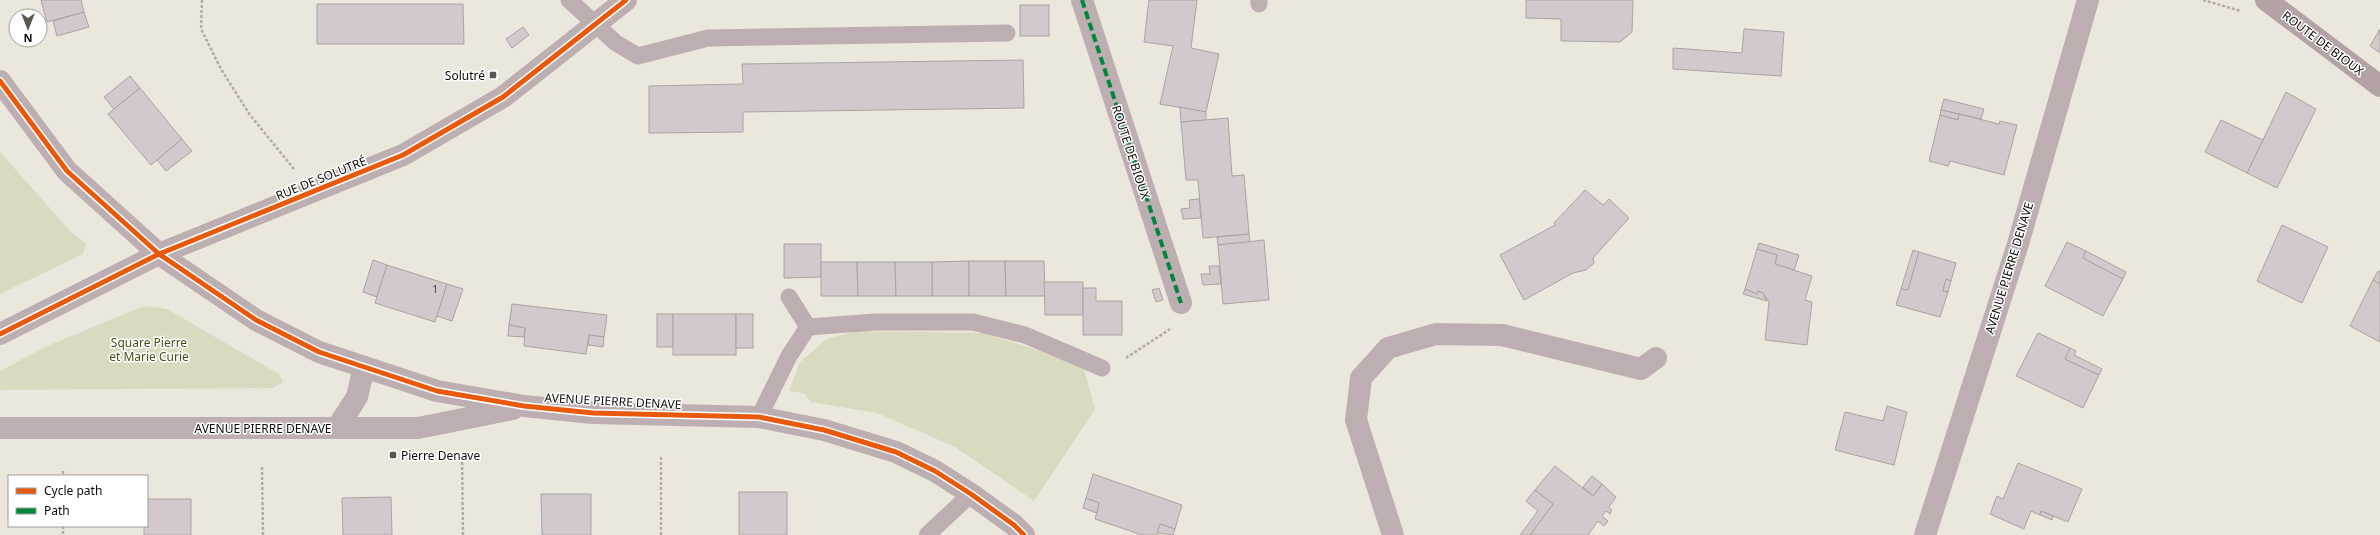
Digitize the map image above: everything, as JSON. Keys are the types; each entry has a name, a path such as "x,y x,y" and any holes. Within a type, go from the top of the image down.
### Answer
{"main road":[{"name":"ROUTE DE BIOUX","path":"2266,0 2380,86"}],"street":[{"name":"RUE DE SOLUTRÉ","path":"0,334 159,254 403,155 502,97 626,0"},
{"name":"ROUTE DE BIOUX","path":"1082,0 1181,303"},
{"name":"AVENUE PIERRE DENAVE","path":"1925,535 2018,244 2088,0"},
{"name":"AVENUE PIERRE DENAVE","path":"0,82 67,171 159,254 256,320 319,352 437,391 524,406 593,413 760,417 824,430 896,452 935,471 971,494 1014,525 1024,535"},
{"path":"1393,535 1356,420 1361,378 1388,348 1436,334 1502,335 1641,368 1656,358"},
{"path":"337,428 358,397 364,367"},
{"name":"AVENUE PIERRE DENAVE","path":"0,428 418,428 524,406"}],"lane":[{"path":"570,0 616,43 638,56 708,38 1007,33"},
{"path":"790,298 808,327"},
{"path":"808,327 875,322 973,322 1025,335 1102,368"},
{"path":"760,417 790,356 808,327"},
{"path":"928,535 971,494"}],"path":[{"path":"202,0 201,29 221,69 250,115 296,172"},
{"path":"2203,0 2244,12"},
{"path":"1102,368 1130,356 1171,329 1181,303"},
{"path":"462,457 464,535"},
{"path":"661,457 662,535"},
{"path":"262,467 263,535"}],"green space":[{"path":"0,152 71,232 86,244 83,254 0,294"},
{"name":"Square Pierre et Marie Curie","path":"144,306 167,309 279,374 283,382 273,388 0,390 0,371 45,347"},
{"path":"856,331 984,333 1044,352 1084,369 1095,409 1034,501 955,447 877,413 811,402 804,393 789,391 800,362 827,339"}],"building":[{"path":"41,0 81,0 84,12 48,22 48,8 43,8"},
{"path":"1149,0 1197,0 1191,48 1219,54 1206,112 1160,104 1173,46 1144,42"},
{"path":"1526,0 1633,0 1632,32 1620,42 1561,41 1561,19 1526,18"},
{"path":"317,4 463,4 464,44 317,44"},
{"path":"1020,5 1049,5 1049,36 1020,36"},
{"path":"84,12 89,27 57,36 53,21"},
{"path":"523,27 529,35 512,48 506,39"},
{"path":"1744,29 1784,32 1781,76 1673,69 1673,48 1742,53"},
{"path":"2380,29 2380,53 2370,46"},
{"path":"1023,60 1024,108 743,112 743,132 649,133 649,86 743,84 742,64"},
{"path":"130,76 140,88 114,109 104,97"},
{"path":"140,88 182,139 151,165 108,114"},
{"path":"2286,92 2316,109 2277,188 2247,173"},
{"path":"1944,99 1984,109 1981,119 1941,110"},
{"path":"1180,107 1206,112 1206,120 1181,122"},
{"path":"1941,110 1959,114 1958,120 1940,115"},
{"path":"1959,114 1999,124 2000,121 2017,125 2004,175 1950,161 1948,166 1929,161 1940,115 1958,120"},
{"path":"1228,118 1232,176 1244,175 1249,234 1203,238 1198,180 1186,180 1181,122"},
{"path":"2221,120 2263,140 2247,173 2205,152"},
{"path":"182,139 192,151 166,171 157,160"},
{"path":"1585,190 1603,205 1609,199 1629,218 1593,258 1594,263 1586,270 1573,273 1524,300 1500,255 1555,225 1554,223"},
{"path":"1199,199 1201,218 1183,219 1181,209 1190,208 1189,200"},
{"path":"2282,225 2328,247 2302,303 2257,281"},
{"path":"1249,234 1250,242 1218,245 1217,237"},
{"path":"1264,240 1269,300 1223,304 1218,245"},
{"path":"2067,242 2086,251 2083,258 2123,279 2103,316 2045,286"},
{"path":"1759,243 1799,255 1794,270 1775,264 1777,255 1757,249"},
{"path":"784,244 821,244 821,277 784,278"},
{"path":"1757,249 1777,255 1775,264 1812,276 1805,300 1812,302 1807,345 1765,340 1769,302 1763,293 1758,291 1757,294 1745,289"},
{"path":"1913,250 1919,252 1908,290 1901,289"},
{"path":"2086,251 2126,272 2123,279 2083,258"},
{"path":"1919,252 1956,263 1951,281 1946,279 1943,291 1948,292 1940,317 1896,305 1901,289 1908,290"},
{"path":"373,260 387,265 377,297 363,292"},
{"path":"969,261 969,296 932,296 932,262"},
{"path":"969,261 1005,261 1006,296 969,296"},
{"path":"1005,261 1044,261 1045,296 1006,296"},
{"path":"821,262 857,262 858,296 821,296"},
{"path":"857,262 895,262 896,296 858,296"},
{"path":"895,262 932,262 932,296 896,296"},
{"path":"387,265 447,284 435,322 375,303"},
{"path":"1209,266 1219,266 1221,284 1203,285 1201,274 1210,274"},
{"path":"2378,271 2380,272 2380,284 2373,280"},
{"path":"1946,279 1951,281 1948,292 1943,291"},
{"path":"2373,280 2380,284 2380,342 2350,326"},
{"path":"1044,282 1083,282 1083,315 1045,315"},
{"path":"447,284 463,289 452,321 437,316"},
{"path":"1083,288 1096,288 1096,301 1122,301 1122,335 1083,335"},
{"path":"1159,288 1163,300 1156,302 1152,290"},
{"path":"1745,289 1757,294 1758,291 1763,293 1767,301 1743,294"},
{"path":"512,304 607,315 604,337 589,335 586,354 524,346 525,328 509,325"},
{"path":"657,314 673,314 673,347 657,347"},
{"path":"673,314 736,314 736,355 673,355"},
{"path":"736,314 753,314 753,348 736,348"},
{"path":"509,325 525,328 524,337 508,336"},
{"path":"2038,333 2070,348 2065,359 2099,375 2083,408 2016,376"},
{"path":"589,335 604,337 603,347 588,345"},
{"path":"2070,348 2076,351 2074,355 2102,369 2099,375 2065,359"},
{"path":"1887,406 1907,412 1894,465 1835,450 1845,412 1883,421"},
{"path":"2018,463 2082,489 2068,522 2041,511 2040,515 2031,511 2024,529 1990,514 1997,496 2003,499"},
{"path":"1555,466 1593,496 1602,484 1616,497 1609,507 1612,510 1610,514 1606,511 1602,516 1608,521 1604,526 1598,521 1588,535 1530,535 1553,504 1535,490"},
{"path":"1093,474 1182,505 1175,529 1160,524 1157,535 1142,535 1095,519 1099,503 1086,498"},
{"path":"1592,476 1602,484 1593,496 1583,487"},
{"path":"1535,490 1553,504 1530,535 1520,535 1538,511 1526,501"},
{"path":"739,492 787,492 787,535 739,535"},
{"path":"541,494 591,494 591,535 542,535"},
{"path":"391,497 392,535 343,535 342,498"},
{"path":"1086,498 1099,503 1097,513 1083,508"},
{"path":"148,499 191,499 191,535 144,535 144,527 148,527"},
{"path":"2041,511 2053,516 2052,520 2040,515"},
{"path":"1160,524 1175,529 1173,535 1157,533"}],"marked path":[{"path":"1082,0 1181,303"}],"cycle path":[{"path":"0,334 159,254 403,155 503,97 626,0"},
{"path":"0,81 67,171 159,254 256,320 319,352 437,391 524,406 593,413 759,417 824,430 896,452 935,471 971,494 1014,525 1024,535"}],"place":[{"name":"Solutré","path":"493,75"},
{"name":"Pierre Denave","path":"393,455"}]}
